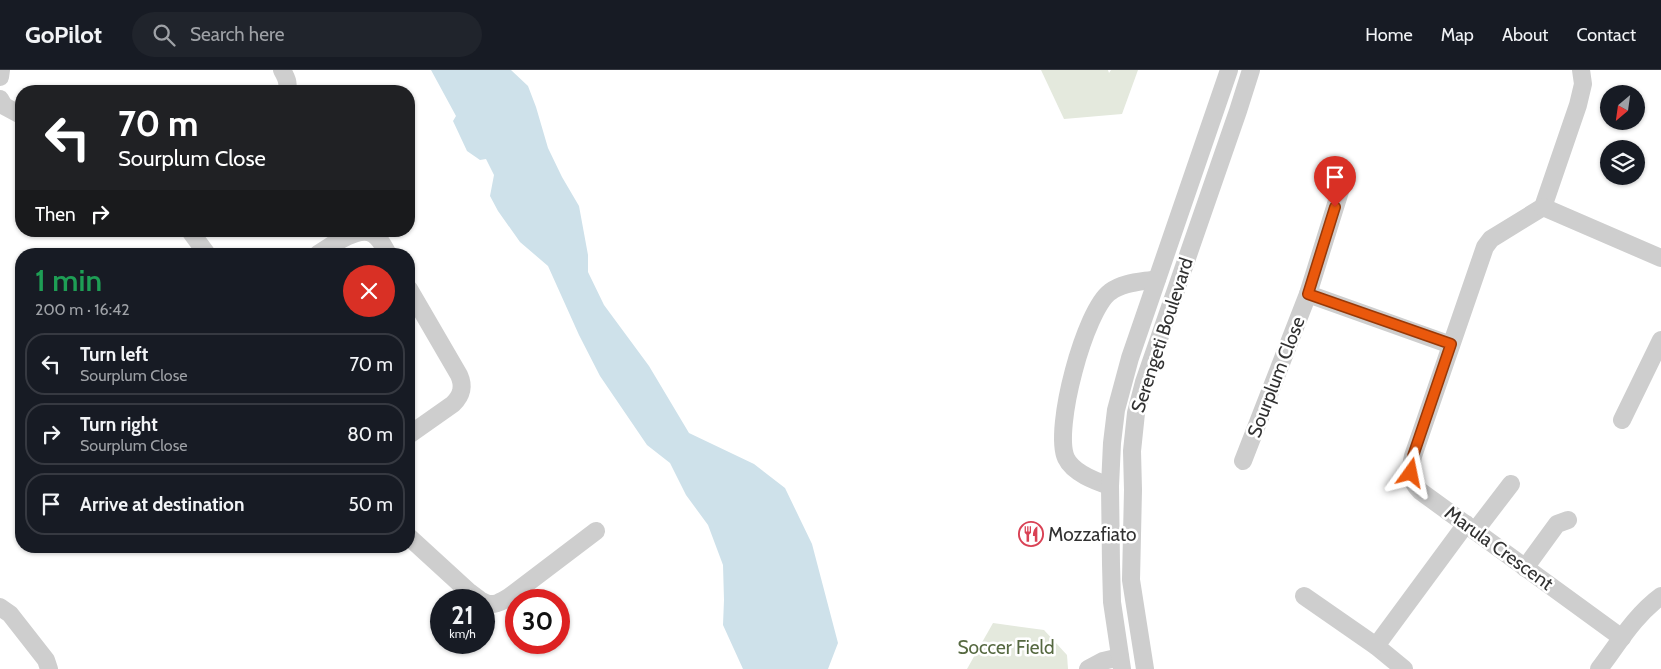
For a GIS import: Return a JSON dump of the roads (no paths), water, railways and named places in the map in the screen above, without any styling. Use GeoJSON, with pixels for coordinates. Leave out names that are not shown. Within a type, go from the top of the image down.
{"type":"FeatureCollection","features":[{"type":"Feature","properties":{"kind":"street"},"geometry":{"type":"LineString","coordinates":[[0,77],[1,70]]}},
{"type":"Feature","properties":{"kind":"street"},"geometry":{"type":"LineString","coordinates":[[282,70],[287,78],[287,85]]}},
{"type":"Feature","properties":{"kind":"street","name":"Serengeti Boulevard"},"geometry":{"type":"LineString","coordinates":[[1121,663],[1112,602],[1110,486],[1116,410],[1130,358],[1229,70]]}},
{"type":"Feature","properties":{"kind":"street","name":"Serengeti Boulevard"},"geometry":{"type":"LineString","coordinates":[[1144,669],[1131,580],[1134,490],[1132,451],[1136,413],[1144,382],[1174,300],[1251,70]]}},
{"type":"Feature","properties":{"kind":"street"},"geometry":{"type":"LineString","coordinates":[[1581,70],[1583,84],[1578,105],[1543,207],[1661,258]]}},
{"type":"Feature","properties":{"kind":"street"},"geometry":{"type":"LineString","coordinates":[[0,99],[4,106],[15,112]]}},
{"type":"Feature","properties":{"kind":"street","name":"Sourplum Close"},"geometry":{"type":"LineString","coordinates":[[1243,461],[1308,294],[1346,172]]}},
{"type":"Feature","properties":{"kind":"street","name":"Marula Crescent"},"geometry":{"type":"LineString","coordinates":[[1543,207],[1490,239],[1487,244],[1413,456],[1410,478],[1420,491],[1622,638]]}},
{"type":"Feature","properties":{"kind":"street"},"geometry":{"type":"LineString","coordinates":[[194,237],[203,248]]}},
{"type":"Feature","properties":{"kind":"street"},"geometry":{"type":"LineString","coordinates":[[328,248],[347,237]]}},
{"type":"Feature","properties":{"kind":"street"},"geometry":{"type":"LineString","coordinates":[[376,237],[384,248]]}},
{"type":"Feature","properties":{"kind":"street"},"geometry":{"type":"LineString","coordinates":[[1110,486],[1096,481],[1072,467],[1066,456],[1062,436],[1069,386],[1090,322],[1100,302],[1108,293],[1120,286],[1157,279]]}},
{"type":"Feature","properties":{"kind":"street","name":"Sourplum Close"},"geometry":{"type":"LineString","coordinates":[[1308,294],[1451,344]]}},
{"type":"Feature","properties":{"kind":"street"},"geometry":{"type":"LineString","coordinates":[[415,299],[459,375],[462,387],[453,404],[415,431]]}},
{"type":"Feature","properties":{"kind":"street"},"geometry":{"type":"LineString","coordinates":[[1622,420],[1661,340]]}},
{"type":"Feature","properties":{"kind":"street"},"geometry":{"type":"LineString","coordinates":[[1376,646],[1470,528],[1511,484]]}},
{"type":"Feature","properties":{"kind":"street"},"geometry":{"type":"LineString","coordinates":[[1525,568],[1557,524],[1568,520]]}},
{"type":"Feature","properties":{"kind":"street"},"geometry":{"type":"LineString","coordinates":[[495,604],[509,597],[596,531]]}},
{"type":"Feature","properties":{"kind":"street"},"geometry":{"type":"LineString","coordinates":[[415,542],[467,589]]}},
{"type":"Feature","properties":{"kind":"street"},"geometry":{"type":"LineString","coordinates":[[1304,596],[1376,646],[1404,669]]}},
{"type":"Feature","properties":{"kind":"street"},"geometry":{"type":"LineString","coordinates":[[1598,669],[1648,605],[1661,596]]}},
{"type":"Feature","properties":{"kind":"street"},"geometry":{"type":"LineString","coordinates":[[0,607],[10,614],[46,660],[49,669]]}},
{"type":"Feature","properties":{"kind":"street"},"geometry":{"type":"LineString","coordinates":[[1088,669],[1103,661],[1121,663]]}},
{"type":"Feature","properties":{"kind":"place","name":"Mozzafiato"},"geometry":{"type":"Point","coordinates":[1031,534]}},
{"type":"Feature","properties":{"kind":"park label","name":"Soccer Field"},"geometry":{"type":"Point","coordinates":[1006,647]}}]}
